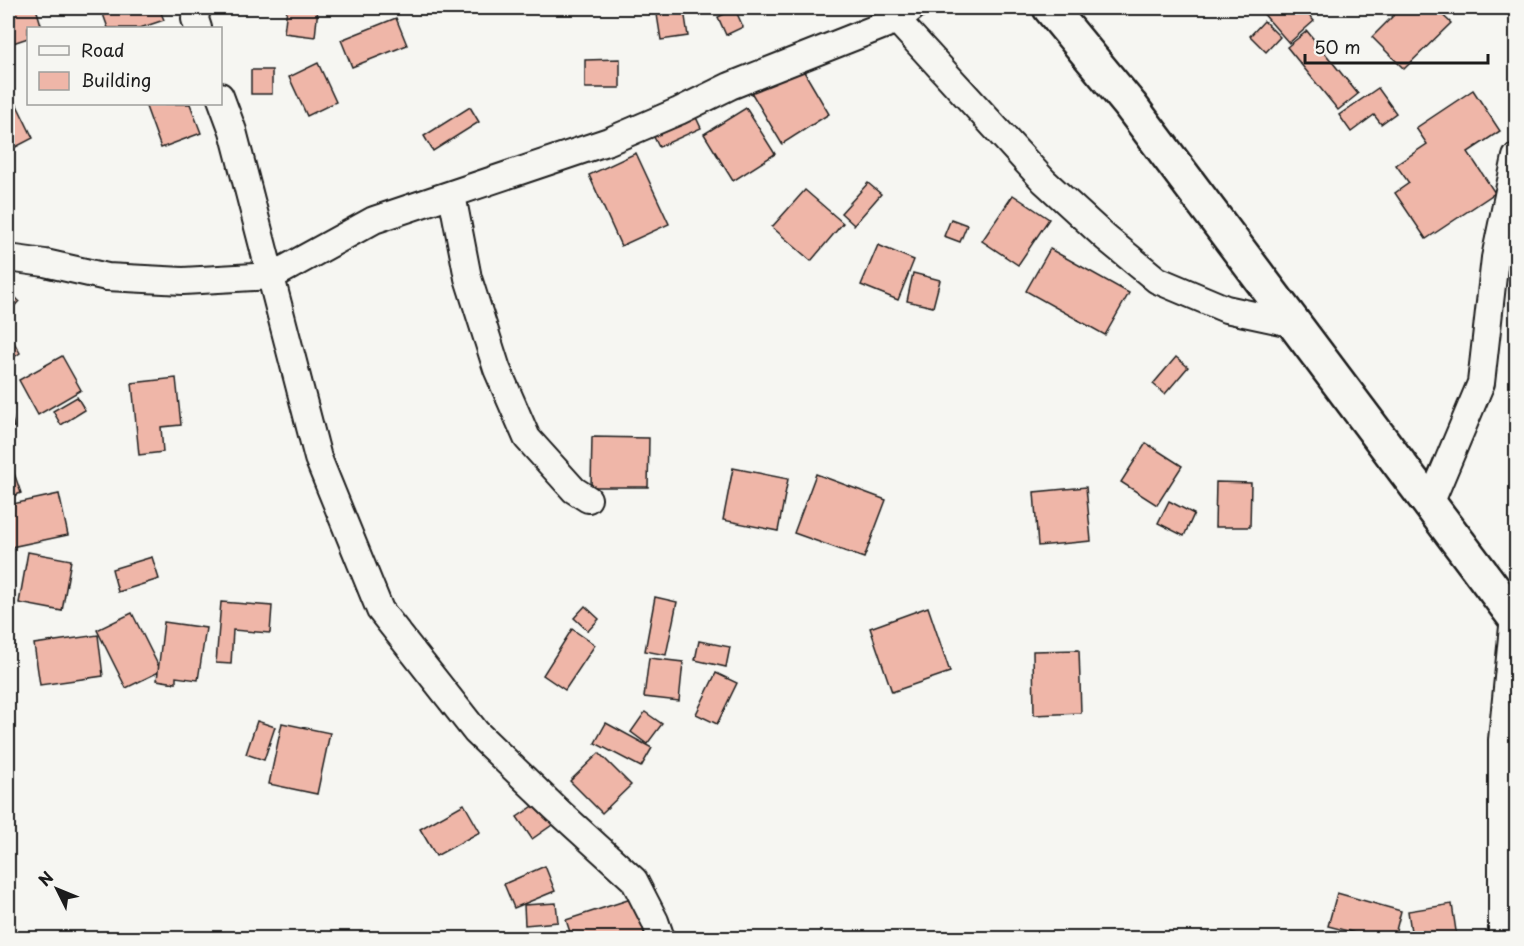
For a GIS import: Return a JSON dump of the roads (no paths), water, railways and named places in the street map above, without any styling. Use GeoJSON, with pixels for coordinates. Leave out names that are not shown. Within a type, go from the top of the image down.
{"type":"FeatureCollection","features":[{"type":"Feature","properties":{"kind":"main road"},"geometry":{"type":"LineString","coordinates":[[1050,8],[1130,105],[1516,617]]}},
{"type":"Feature","properties":{"kind":"street"},"geometry":{"type":"LineString","coordinates":[[197,8],[195,19],[198,27]]}},
{"type":"Feature","properties":{"kind":"street"},"geometry":{"type":"LineString","coordinates":[[8,258],[45,263],[107,277],[183,282],[272,276],[374,220],[609,141],[730,86],[905,14],[1044,181],[1106,238],[1157,280],[1226,309],[1295,324]]}},
{"type":"Feature","properties":{"kind":"street"},"geometry":{"type":"LineString","coordinates":[[222,101],[233,131],[318,458],[380,610],[476,732],[634,880],[662,939]]}},
{"type":"Feature","properties":{"kind":"street"},"geometry":{"type":"LineString","coordinates":[[1430,504],[1481,383],[1495,258],[1516,157]]}},
{"type":"Feature","properties":{"kind":"street"},"geometry":{"type":"LineString","coordinates":[[452,195],[468,278],[497,369],[527,438],[561,477],[588,500]]}},
{"type":"Feature","properties":{"kind":"street"},"geometry":{"type":"LineString","coordinates":[[1502,939],[1502,740],[1516,617]]}}]}
